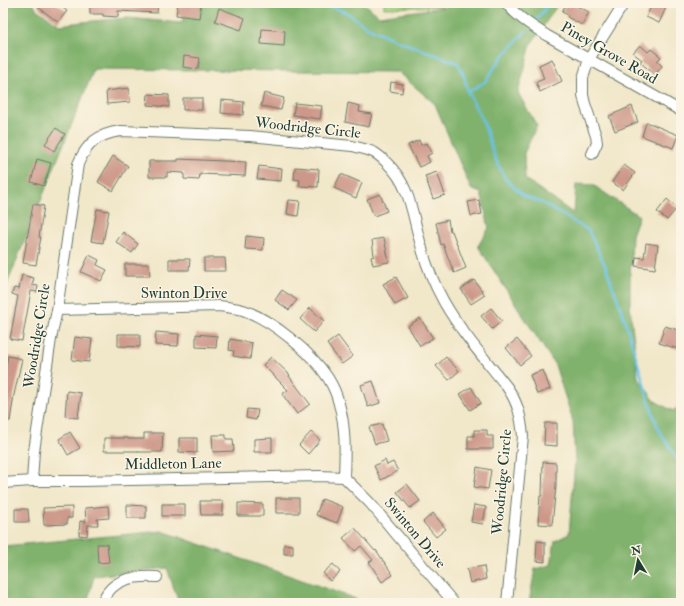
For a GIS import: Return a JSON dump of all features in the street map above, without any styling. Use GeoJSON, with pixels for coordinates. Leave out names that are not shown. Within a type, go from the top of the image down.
{"type":"FeatureCollection","features":[{"type":"Feature","properties":{"kind":"street","name":"Piney Grove Road"},"geometry":{"type":"LineString","coordinates":[[506,3],[516,14],[546,35],[681,111]]}},
{"type":"Feature","properties":{"kind":"street"},"geometry":{"type":"LineString","coordinates":[[592,154],[596,143],[596,136],[585,104],[582,86],[583,78],[589,59],[624,3]]}},
{"type":"Feature","properties":{"kind":"street","name":"Woodridge Circle"},"geometry":{"type":"LineString","coordinates":[[32,481],[34,452],[51,339],[57,310],[78,164],[82,154],[88,147],[103,135],[121,131],[250,136],[364,148],[377,154],[392,167],[400,177],[405,186],[410,202],[425,262],[444,302],[464,333],[507,386],[513,395],[520,414],[523,436],[507,603]]}},
{"type":"Feature","properties":{"kind":"street","name":"Swinton Drive"},"geometry":{"type":"LineString","coordinates":[[57,310],[219,306],[231,307],[243,310],[266,321],[288,336],[306,352],[324,372],[333,387],[343,420],[345,452],[344,477],[370,503],[454,603]]}},
{"type":"Feature","properties":{"kind":"street","name":"Middleton Lane"},"geometry":{"type":"LineString","coordinates":[[3,483],[32,481],[319,476],[344,477]]}},
{"type":"Feature","properties":{"kind":"street"},"geometry":{"type":"LineString","coordinates":[[102,603],[105,595],[112,587],[124,580],[147,576],[157,577]]}},
{"type":"Feature","properties":{"kind":"green space"},"geometry":{"type":"Polygon","coordinates":[[[3,3],[33,3],[36,9],[60,25],[127,18],[181,23],[192,3],[364,3],[379,16],[452,6],[453,3],[559,3],[531,44],[518,93],[537,126],[524,153],[525,179],[574,214],[576,184],[593,185],[639,216],[632,235],[630,281],[630,306],[638,378],[655,401],[673,411],[681,405],[681,603],[529,603],[535,569],[551,565],[555,541],[569,534],[575,462],[573,421],[555,365],[478,246],[489,228],[481,193],[471,189],[435,104],[398,72],[94,69],[3,294],[3,3]]]}},
{"type":"Feature","properties":{"kind":"green space"},"geometry":{"type":"Polygon","coordinates":[[[384,3],[442,3],[442,6],[384,8],[384,3]]]}},
{"type":"Feature","properties":{"kind":"green space"},"geometry":{"type":"Polygon","coordinates":[[[162,531],[356,599],[361,603],[179,603],[167,568],[94,576],[87,603],[4,603],[3,546],[162,531]]]}},
{"type":"Feature","properties":{"kind":"building"},"geometry":{"type":"Polygon","coordinates":[[[41,3],[56,3],[67,11],[58,22],[38,7],[41,3]]]}},
{"type":"Feature","properties":{"kind":"building"},"geometry":{"type":"Polygon","coordinates":[[[158,3],[157,13],[118,11],[118,17],[103,16],[103,14],[90,14],[90,4],[158,3]]]}},
{"type":"Feature","properties":{"kind":"building"},"geometry":{"type":"Polygon","coordinates":[[[178,3],[201,4],[199,18],[176,15],[178,3]]]}},
{"type":"Feature","properties":{"kind":"building"},"geometry":{"type":"Polygon","coordinates":[[[566,3],[573,4],[589,12],[582,25],[567,17],[568,15],[562,12],[566,3]]]}},
{"type":"Feature","properties":{"kind":"building"},"geometry":{"type":"Polygon","coordinates":[[[653,3],[668,3],[659,23],[646,17],[653,3]]]}},
{"type":"Feature","properties":{"kind":"building"},"geometry":{"type":"Polygon","coordinates":[[[219,8],[245,18],[241,30],[215,21],[219,8]]]}},
{"type":"Feature","properties":{"kind":"building"},"geometry":{"type":"Polygon","coordinates":[[[262,29],[285,31],[284,46],[261,44],[262,29]]]}},
{"type":"Feature","properties":{"kind":"building"},"geometry":{"type":"Polygon","coordinates":[[[640,45],[648,52],[651,49],[661,57],[657,61],[662,66],[655,75],[640,62],[642,60],[633,53],[640,45]]]}},
{"type":"Feature","properties":{"kind":"building"},"geometry":{"type":"Polygon","coordinates":[[[184,56],[200,58],[198,69],[183,67],[184,56]]]}},
{"type":"Feature","properties":{"kind":"building"},"geometry":{"type":"Polygon","coordinates":[[[552,59],[562,81],[540,92],[536,82],[544,79],[539,65],[552,59]]]}},
{"type":"Feature","properties":{"kind":"building"},"geometry":{"type":"Polygon","coordinates":[[[391,82],[403,84],[402,93],[390,91],[391,82]]]}},
{"type":"Feature","properties":{"kind":"building"},"geometry":{"type":"Polygon","coordinates":[[[129,88],[130,102],[107,104],[106,91],[129,88]]]}},
{"type":"Feature","properties":{"kind":"building"},"geometry":{"type":"Polygon","coordinates":[[[264,93],[284,98],[281,110],[261,106],[264,93]]]}},
{"type":"Feature","properties":{"kind":"building"},"geometry":{"type":"Polygon","coordinates":[[[148,94],[169,95],[169,107],[147,105],[148,94]]]}},
{"type":"Feature","properties":{"kind":"building"},"geometry":{"type":"Polygon","coordinates":[[[183,98],[202,98],[202,110],[183,110],[183,98]]]}},
{"type":"Feature","properties":{"kind":"building"},"geometry":{"type":"Polygon","coordinates":[[[222,100],[244,102],[243,115],[221,113],[222,100]]]}},
{"type":"Feature","properties":{"kind":"building"},"geometry":{"type":"Polygon","coordinates":[[[295,103],[322,106],[320,119],[293,115],[295,103]]]}},
{"type":"Feature","properties":{"kind":"building"},"geometry":{"type":"Polygon","coordinates":[[[348,103],[360,106],[359,112],[372,114],[369,127],[345,122],[348,103]]]}},
{"type":"Feature","properties":{"kind":"building"},"geometry":{"type":"Polygon","coordinates":[[[632,106],[638,122],[615,131],[609,116],[632,106]]]}},
{"type":"Feature","properties":{"kind":"building"},"geometry":{"type":"Polygon","coordinates":[[[646,123],[678,135],[673,148],[642,136],[646,123]]]}},
{"type":"Feature","properties":{"kind":"building"},"geometry":{"type":"Polygon","coordinates":[[[56,128],[65,134],[54,151],[45,144],[56,128]]]}},
{"type":"Feature","properties":{"kind":"building"},"geometry":{"type":"Polygon","coordinates":[[[419,140],[421,145],[427,143],[432,153],[427,156],[430,162],[419,167],[408,145],[419,140]]]}},
{"type":"Feature","properties":{"kind":"building"},"geometry":{"type":"Polygon","coordinates":[[[113,156],[128,166],[113,191],[98,182],[113,156]]]}},
{"type":"Feature","properties":{"kind":"building"},"geometry":{"type":"Polygon","coordinates":[[[37,159],[51,163],[44,186],[31,182],[37,159]]]}},
{"type":"Feature","properties":{"kind":"building"},"geometry":{"type":"Polygon","coordinates":[[[178,159],[246,162],[245,176],[200,174],[199,180],[184,179],[184,173],[167,172],[167,177],[149,177],[149,161],[178,161],[178,159]]]}},
{"type":"Feature","properties":{"kind":"building"},"geometry":{"type":"Polygon","coordinates":[[[624,165],[635,173],[623,190],[612,182],[624,165]]]}},
{"type":"Feature","properties":{"kind":"building"},"geometry":{"type":"Polygon","coordinates":[[[259,166],[282,169],[281,181],[257,179],[259,166]]]}},
{"type":"Feature","properties":{"kind":"building"},"geometry":{"type":"Polygon","coordinates":[[[295,167],[319,169],[318,187],[299,186],[300,180],[294,179],[295,167]]]}},
{"type":"Feature","properties":{"kind":"building"},"geometry":{"type":"Polygon","coordinates":[[[437,172],[445,195],[433,199],[425,176],[437,172]]]}},
{"type":"Feature","properties":{"kind":"building"},"geometry":{"type":"Polygon","coordinates":[[[341,174],[362,183],[356,198],[334,188],[341,174]]]}},
{"type":"Feature","properties":{"kind":"building"},"geometry":{"type":"Polygon","coordinates":[[[380,194],[387,211],[374,216],[367,199],[380,194]]]}},
{"type":"Feature","properties":{"kind":"building"},"geometry":{"type":"Polygon","coordinates":[[[667,199],[677,208],[667,220],[657,212],[667,199]]]}},
{"type":"Feature","properties":{"kind":"building"},"geometry":{"type":"Polygon","coordinates":[[[289,200],[300,201],[298,216],[287,214],[289,200]]]}},
{"type":"Feature","properties":{"kind":"building"},"geometry":{"type":"Polygon","coordinates":[[[479,200],[482,214],[471,216],[468,202],[479,200]]]}},
{"type":"Feature","properties":{"kind":"building"},"geometry":{"type":"Polygon","coordinates":[[[33,204],[44,206],[36,265],[23,263],[33,204]]]}},
{"type":"Feature","properties":{"kind":"building"},"geometry":{"type":"Polygon","coordinates":[[[97,209],[109,211],[103,243],[91,241],[97,209]]]}},
{"type":"Feature","properties":{"kind":"building"},"geometry":{"type":"Polygon","coordinates":[[[448,220],[450,231],[452,231],[466,268],[454,273],[443,244],[441,245],[436,223],[448,220]]]}},
{"type":"Feature","properties":{"kind":"building"},"geometry":{"type":"Polygon","coordinates":[[[123,232],[138,244],[132,253],[116,242],[123,232]]]}},
{"type":"Feature","properties":{"kind":"building"},"geometry":{"type":"Polygon","coordinates":[[[246,236],[264,238],[263,250],[245,249],[246,236]]]}},
{"type":"Feature","properties":{"kind":"building"},"geometry":{"type":"Polygon","coordinates":[[[384,238],[389,262],[373,265],[371,257],[374,256],[372,240],[384,238]]]}},
{"type":"Feature","properties":{"kind":"building"},"geometry":{"type":"Polygon","coordinates":[[[646,243],[658,245],[655,269],[635,266],[636,257],[644,258],[646,243]]]}},
{"type":"Feature","properties":{"kind":"building"},"geometry":{"type":"Polygon","coordinates":[[[89,255],[99,260],[97,265],[107,270],[101,281],[81,272],[89,255]]]}},
{"type":"Feature","properties":{"kind":"building"},"geometry":{"type":"Polygon","coordinates":[[[204,258],[225,258],[226,271],[204,271],[204,258]]]}},
{"type":"Feature","properties":{"kind":"building"},"geometry":{"type":"Polygon","coordinates":[[[169,259],[190,259],[189,270],[169,270],[169,259]]]}},
{"type":"Feature","properties":{"kind":"building"},"geometry":{"type":"Polygon","coordinates":[[[125,264],[149,264],[150,276],[125,276],[125,264]]]}},
{"type":"Feature","properties":{"kind":"building"},"geometry":{"type":"Polygon","coordinates":[[[22,275],[34,278],[32,285],[38,286],[37,292],[31,291],[22,341],[10,339],[18,296],[12,294],[14,288],[19,289],[22,275]]]}},
{"type":"Feature","properties":{"kind":"building"},"geometry":{"type":"Polygon","coordinates":[[[396,277],[408,298],[395,305],[383,284],[396,277]]]}},
{"type":"Feature","properties":{"kind":"building"},"geometry":{"type":"Polygon","coordinates":[[[474,280],[485,295],[471,304],[461,289],[474,280]]]}},
{"type":"Feature","properties":{"kind":"building"},"geometry":{"type":"Polygon","coordinates":[[[282,290],[297,300],[289,310],[275,300],[282,290]]]}},
{"type":"Feature","properties":{"kind":"building"},"geometry":{"type":"Polygon","coordinates":[[[310,308],[324,321],[314,332],[300,319],[310,308]]]}},
{"type":"Feature","properties":{"kind":"building"},"geometry":{"type":"Polygon","coordinates":[[[491,308],[502,321],[492,329],[481,316],[491,308]]]}},
{"type":"Feature","properties":{"kind":"building"},"geometry":{"type":"Polygon","coordinates":[[[420,318],[433,338],[420,346],[408,326],[420,318]]]}},
{"type":"Feature","properties":{"kind":"building"},"geometry":{"type":"Polygon","coordinates":[[[665,326],[681,331],[681,350],[659,343],[665,326]]]}},
{"type":"Feature","properties":{"kind":"building"},"geometry":{"type":"Polygon","coordinates":[[[156,332],[179,334],[178,346],[155,345],[156,332]]]}},
{"type":"Feature","properties":{"kind":"building"},"geometry":{"type":"Polygon","coordinates":[[[118,334],[140,334],[140,347],[118,346],[118,334]]]}},
{"type":"Feature","properties":{"kind":"building"},"geometry":{"type":"Polygon","coordinates":[[[196,334],[217,336],[216,348],[196,347],[196,334]]]}},
{"type":"Feature","properties":{"kind":"building"},"geometry":{"type":"Polygon","coordinates":[[[338,336],[353,356],[342,364],[327,344],[338,336]]]}},
{"type":"Feature","properties":{"kind":"building"},"geometry":{"type":"Polygon","coordinates":[[[75,337],[92,339],[89,362],[72,360],[75,337]]]}},
{"type":"Feature","properties":{"kind":"building"},"geometry":{"type":"Polygon","coordinates":[[[230,339],[252,343],[250,359],[233,356],[234,351],[229,350],[230,339]]]}},
{"type":"Feature","properties":{"kind":"building"},"geometry":{"type":"Polygon","coordinates":[[[517,339],[531,356],[520,365],[506,348],[517,339]]]}},
{"type":"Feature","properties":{"kind":"building"},"geometry":{"type":"Polygon","coordinates":[[[8,356],[22,359],[10,421],[3,420],[3,379],[8,356]]]}},
{"type":"Feature","properties":{"kind":"building"},"geometry":{"type":"Polygon","coordinates":[[[271,357],[290,375],[289,376],[310,404],[297,414],[282,394],[288,390],[263,365],[271,357]]]}},
{"type":"Feature","properties":{"kind":"building"},"geometry":{"type":"Polygon","coordinates":[[[446,357],[459,371],[449,380],[436,366],[446,357]]]}},
{"type":"Feature","properties":{"kind":"building"},"geometry":{"type":"Polygon","coordinates":[[[543,370],[550,389],[537,394],[530,375],[543,370]]]}},
{"type":"Feature","properties":{"kind":"building"},"geometry":{"type":"Polygon","coordinates":[[[373,381],[380,403],[368,407],[361,385],[373,381]]]}},
{"type":"Feature","properties":{"kind":"building"},"geometry":{"type":"Polygon","coordinates":[[[471,387],[481,403],[470,410],[460,394],[471,387]]]}},
{"type":"Feature","properties":{"kind":"building"},"geometry":{"type":"Polygon","coordinates":[[[67,391],[81,393],[78,418],[65,416],[67,391]]]}},
{"type":"Feature","properties":{"kind":"building"},"geometry":{"type":"Polygon","coordinates":[[[247,409],[258,410],[256,420],[246,418],[247,409]]]}},
{"type":"Feature","properties":{"kind":"building"},"geometry":{"type":"Polygon","coordinates":[[[545,423],[557,423],[557,446],[544,445],[545,423]]]}},
{"type":"Feature","properties":{"kind":"building"},"geometry":{"type":"Polygon","coordinates":[[[382,424],[387,441],[375,444],[369,427],[382,424]]]}},
{"type":"Feature","properties":{"kind":"building"},"geometry":{"type":"Polygon","coordinates":[[[474,430],[487,430],[487,436],[493,436],[493,449],[468,449],[468,436],[474,436],[474,430]]]}},
{"type":"Feature","properties":{"kind":"building"},"geometry":{"type":"Polygon","coordinates":[[[70,432],[80,448],[68,455],[59,439],[70,432]]]}},
{"type":"Feature","properties":{"kind":"building"},"geometry":{"type":"Polygon","coordinates":[[[311,432],[320,440],[308,454],[299,445],[311,432]]]}},
{"type":"Feature","properties":{"kind":"building"},"geometry":{"type":"Polygon","coordinates":[[[144,433],[163,433],[162,452],[104,451],[104,438],[144,439],[144,433]]]}},
{"type":"Feature","properties":{"kind":"building"},"geometry":{"type":"Polygon","coordinates":[[[212,435],[226,435],[226,439],[233,439],[234,451],[213,452],[212,435]]]}},
{"type":"Feature","properties":{"kind":"building"},"geometry":{"type":"Polygon","coordinates":[[[179,438],[197,438],[197,453],[179,452],[179,438]]]}},
{"type":"Feature","properties":{"kind":"building"},"geometry":{"type":"Polygon","coordinates":[[[272,438],[272,452],[254,452],[254,439],[272,438]]]}},
{"type":"Feature","properties":{"kind":"building"},"geometry":{"type":"Polygon","coordinates":[[[385,460],[387,465],[393,462],[398,471],[381,480],[374,466],[385,460]]]}},
{"type":"Feature","properties":{"kind":"building"},"geometry":{"type":"Polygon","coordinates":[[[543,462],[556,463],[556,486],[552,525],[538,524],[540,496],[542,496],[543,462]]]}},
{"type":"Feature","properties":{"kind":"building"},"geometry":{"type":"Polygon","coordinates":[[[477,467],[491,470],[488,489],[474,487],[477,467]]]}},
{"type":"Feature","properties":{"kind":"building"},"geometry":{"type":"Polygon","coordinates":[[[407,484],[420,501],[410,508],[397,492],[407,484]]]}},
{"type":"Feature","properties":{"kind":"building"},"geometry":{"type":"Polygon","coordinates":[[[276,498],[299,498],[299,513],[276,513],[276,498]]]}},
{"type":"Feature","properties":{"kind":"building"},"geometry":{"type":"Polygon","coordinates":[[[322,499],[343,507],[337,523],[316,515],[322,499]]]}},
{"type":"Feature","properties":{"kind":"building"},"geometry":{"type":"Polygon","coordinates":[[[200,501],[223,501],[223,515],[201,515],[200,501]]]}},
{"type":"Feature","properties":{"kind":"building"},"geometry":{"type":"Polygon","coordinates":[[[238,503],[263,504],[263,516],[238,516],[238,503]]]}},
{"type":"Feature","properties":{"kind":"building"},"geometry":{"type":"Polygon","coordinates":[[[162,504],[185,504],[185,516],[162,516],[162,504]]]}},
{"type":"Feature","properties":{"kind":"building"},"geometry":{"type":"Polygon","coordinates":[[[127,505],[146,506],[146,518],[127,518],[127,505]]]}},
{"type":"Feature","properties":{"kind":"building"},"geometry":{"type":"Polygon","coordinates":[[[474,505],[486,507],[483,524],[471,522],[474,505]]]}},
{"type":"Feature","properties":{"kind":"building"},"geometry":{"type":"Polygon","coordinates":[[[108,506],[109,518],[97,519],[98,525],[88,525],[87,536],[79,535],[80,521],[86,522],[85,508],[108,506]]]}},
{"type":"Feature","properties":{"kind":"building"},"geometry":{"type":"Polygon","coordinates":[[[72,507],[72,518],[67,518],[67,524],[44,525],[43,508],[72,507]]]}},
{"type":"Feature","properties":{"kind":"building"},"geometry":{"type":"Polygon","coordinates":[[[15,509],[28,509],[29,522],[15,522],[15,509]]]}},
{"type":"Feature","properties":{"kind":"building"},"geometry":{"type":"Polygon","coordinates":[[[433,513],[446,529],[436,537],[423,522],[433,513]]]}},
{"type":"Feature","properties":{"kind":"building"},"geometry":{"type":"Polygon","coordinates":[[[355,528],[375,551],[376,550],[393,575],[382,582],[369,562],[373,560],[361,546],[355,551],[343,538],[355,528]]]}},
{"type":"Feature","properties":{"kind":"building"},"geometry":{"type":"Polygon","coordinates":[[[537,541],[545,542],[545,562],[536,561],[537,541]]]}},
{"type":"Feature","properties":{"kind":"building"},"geometry":{"type":"Polygon","coordinates":[[[97,544],[107,544],[109,562],[98,563],[97,544]]]}},
{"type":"Feature","properties":{"kind":"building"},"geometry":{"type":"Polygon","coordinates":[[[284,544],[293,545],[293,554],[284,554],[284,544]]]}},
{"type":"Feature","properties":{"kind":"building"},"geometry":{"type":"Polygon","coordinates":[[[333,564],[340,572],[330,581],[323,573],[333,564]]]}},
{"type":"Feature","properties":{"kind":"building"},"geometry":{"type":"Polygon","coordinates":[[[484,566],[486,579],[470,583],[467,569],[484,566]]]}},
{"type":"Feature","properties":{"kind":"waterway"},"geometry":{"type":"LineString","coordinates":[[321,3],[346,12],[367,27],[396,40],[458,63],[464,76],[468,92],[484,124],[495,158],[505,179],[524,196],[542,203],[588,230],[605,265],[625,320],[658,428],[672,449],[677,460],[681,463]]}},
{"type":"Feature","properties":{"kind":"waterway"},"geometry":{"type":"LineString","coordinates":[[536,20],[550,3]]}},
{"type":"Feature","properties":{"kind":"waterway"},"geometry":{"type":"LineString","coordinates":[[468,92],[485,82],[501,58],[526,31]]}}]}
